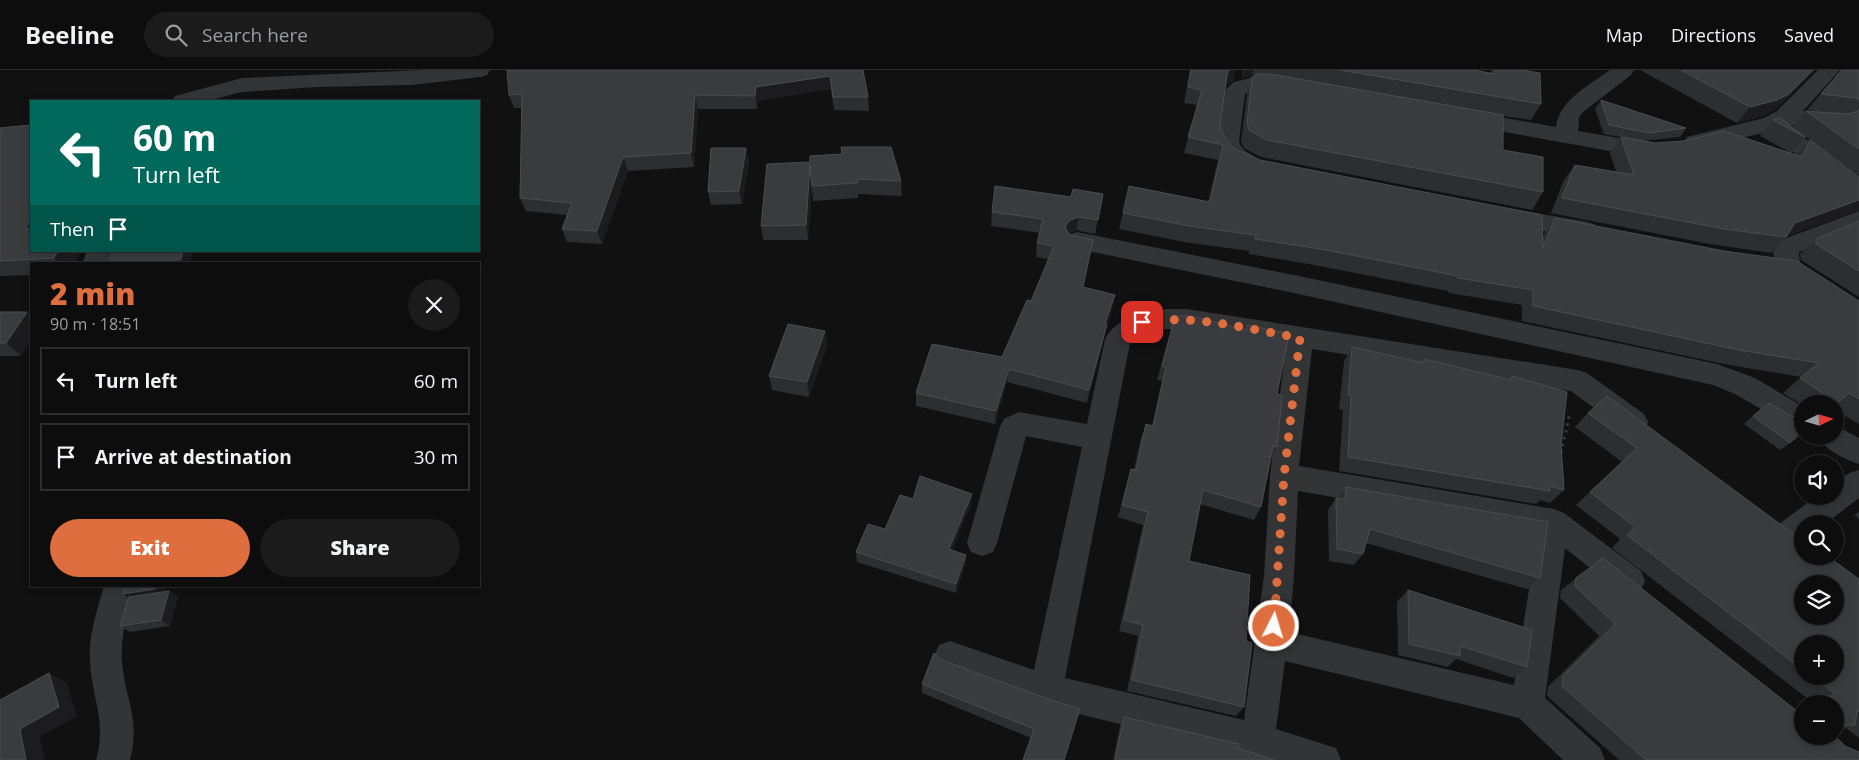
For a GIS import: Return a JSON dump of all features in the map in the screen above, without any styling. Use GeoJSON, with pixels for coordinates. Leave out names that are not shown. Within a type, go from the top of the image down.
{"type":"FeatureCollection","features":[{"type":"Feature","properties":{"kind":"street"},"geometry":{"type":"LineString","coordinates":[[188,100],[242,85],[318,80],[412,78],[480,70]]}},
{"type":"Feature","properties":{"kind":"street"},"geometry":{"type":"LineString","coordinates":[[1566,136],[1568,116],[1575,106],[1624,70]]}},
{"type":"Feature","properties":{"kind":"street"},"geometry":{"type":"LineString","coordinates":[[1778,120],[1830,70]]}},
{"type":"Feature","properties":{"kind":"street"},"geometry":{"type":"LineString","coordinates":[[1274,170],[1255,166],[1239,159],[1229,150],[1228,141],[1235,91],[1242,86],[1252,83],[1308,91]]}},
{"type":"Feature","properties":{"kind":"street"},"geometry":{"type":"LineString","coordinates":[[1450,116],[1643,150],[1657,150],[1778,120],[1834,121]]}},
{"type":"Feature","properties":{"kind":"street"},"geometry":{"type":"LineString","coordinates":[[1778,120],[1859,190]]}},
{"type":"Feature","properties":{"kind":"street"},"geometry":{"type":"LineString","coordinates":[[1484,212],[1605,235]]}},
{"type":"Feature","properties":{"kind":"street"},"geometry":{"type":"LineString","coordinates":[[1786,268],[1785,252],[1790,246],[1859,219]]}},
{"type":"Feature","properties":{"kind":"street"},"geometry":{"type":"LineString","coordinates":[[1077,241],[1294,284],[1717,375],[1745,386],[1794,414]]}},
{"type":"Feature","properties":{"kind":"street"},"geometry":{"type":"LineString","coordinates":[[1046,690],[1118,339],[1128,328],[1142,322],[1187,319],[1578,381],[1657,440]]}},
{"type":"Feature","properties":{"kind":"street"},"geometry":{"type":"LineString","coordinates":[[1258,740],[1272,643],[1279,576],[1284,476],[1300,338]]}},
{"type":"Feature","properties":{"kind":"street"},"geometry":{"type":"LineString","coordinates":[[982,543],[1014,427],[1019,423],[1097,438]]}},
{"type":"Feature","properties":{"kind":"street"},"geometry":{"type":"LineString","coordinates":[[1844,443],[1859,452]]}},
{"type":"Feature","properties":{"kind":"street"},"geometry":{"type":"LineString","coordinates":[[1284,476],[1554,522],[1655,601]]}},
{"type":"Feature","properties":{"kind":"street"},"geometry":{"type":"LineString","coordinates":[[1786,534],[1859,482]]}},
{"type":"Feature","properties":{"kind":"street"},"geometry":{"type":"LineString","coordinates":[[1528,704],[1554,522]]}},
{"type":"Feature","properties":{"kind":"street"},"geometry":{"type":"LineString","coordinates":[[113,760],[119,735],[118,713],[106,664],[105,645],[119,587]]}},
{"type":"Feature","properties":{"kind":"street"},"geometry":{"type":"LineString","coordinates":[[1272,643],[1528,704],[1588,760]]}},
{"type":"Feature","properties":{"kind":"street"},"geometry":{"type":"LineString","coordinates":[[950,656],[1046,690],[1258,740],[1324,760]]}},
{"type":"Feature","properties":{"kind":"path"},"geometry":{"type":"LineString","coordinates":[[1560,459],[1578,381]]}},
{"type":"Feature","properties":{"kind":"building"},"geometry":{"type":"Polygon","coordinates":[[[507,70],[863,70],[868,97],[833,97],[830,76],[756,87],[755,96],[695,95],[691,153],[623,157],[597,231],[562,229],[572,203],[520,198],[522,94],[509,95],[507,70]]]}},
{"type":"Feature","properties":{"kind":"building"},"geometry":{"type":"Polygon","coordinates":[[[1191,70],[1229,70],[1220,125],[1221,131],[1233,148],[1260,160],[1542,215],[1543,248],[1555,218],[1724,251],[1797,261],[1859,301],[1859,399],[1849,393],[1844,397],[1844,395],[1821,395],[1821,392],[1800,378],[1819,363],[1739,350],[1533,306],[1533,290],[1458,278],[1458,276],[1321,249],[1255,239],[1255,235],[1189,226],[1123,213],[1129,186],[1210,202],[1223,145],[1188,137],[1202,90],[1188,87],[1191,70]]]}},
{"type":"Feature","properties":{"kind":"building"},"geometry":{"type":"Polygon","coordinates":[[[1340,70],[1473,70],[1495,74],[1495,70],[1522,70],[1540,73],[1541,104],[1340,70]]]}},
{"type":"Feature","properties":{"kind":"building"},"geometry":{"type":"Polygon","coordinates":[[[1681,70],[1813,70],[1789,94],[1777,100],[1750,107],[1681,70]]]}},
{"type":"Feature","properties":{"kind":"building"},"geometry":{"type":"Polygon","coordinates":[[[1842,70],[1859,70],[1859,101],[1857,98],[1821,94],[1842,70]]]}},
{"type":"Feature","properties":{"kind":"building"},"geometry":{"type":"Polygon","coordinates":[[[1258,74],[1276,75],[1503,115],[1503,150],[1543,157],[1543,192],[1267,140],[1249,130],[1247,123],[1252,77],[1258,74]]]}},
{"type":"Feature","properties":{"kind":"building"},"geometry":{"type":"Polygon","coordinates":[[[1601,100],[1686,128],[1649,133],[1609,125],[1601,100]]]}},
{"type":"Feature","properties":{"kind":"building"},"geometry":{"type":"Polygon","coordinates":[[[1859,109],[1859,149],[1806,111],[1848,114],[1859,109]]]}},
{"type":"Feature","properties":{"kind":"building"},"geometry":{"type":"Polygon","coordinates":[[[1780,118],[1805,137],[1773,120],[1780,118]]]}},
{"type":"Feature","properties":{"kind":"building"},"geometry":{"type":"Polygon","coordinates":[[[30,125],[30,218],[26,229],[30,229],[30,252],[57,252],[54,258],[0,261],[0,128],[30,125]]]}},
{"type":"Feature","properties":{"kind":"building"},"geometry":{"type":"Polygon","coordinates":[[[1724,131],[1802,157],[1810,140],[1859,177],[1859,200],[1795,223],[1786,237],[1724,229],[1562,198],[1575,165],[1634,175],[1621,137],[1655,143],[1684,141],[1724,131]]]}},
{"type":"Feature","properties":{"kind":"building"},"geometry":{"type":"Polygon","coordinates":[[[841,147],[891,147],[901,181],[857,179],[857,183],[812,186],[810,165],[806,225],[761,226],[767,164],[810,162],[810,156],[842,154],[841,147]]]}},
{"type":"Feature","properties":{"kind":"building"},"geometry":{"type":"Polygon","coordinates":[[[711,148],[746,148],[739,191],[708,192],[711,148]]]}},
{"type":"Feature","properties":{"kind":"building"},"geometry":{"type":"Polygon","coordinates":[[[995,186],[1071,197],[1073,189],[1103,194],[1098,220],[1079,217],[1070,220],[1065,227],[1070,235],[1093,240],[1083,287],[1115,295],[1105,323],[1107,324],[1089,390],[1009,369],[996,411],[916,393],[932,344],[1002,357],[1027,300],[1031,301],[1054,246],[1037,243],[1043,219],[992,212],[995,186]]]}},
{"type":"Feature","properties":{"kind":"building"},"geometry":{"type":"Polygon","coordinates":[[[1859,221],[1859,271],[1816,244],[1816,239],[1859,221]]]}},
{"type":"Feature","properties":{"kind":"building"},"geometry":{"type":"Polygon","coordinates":[[[112,252],[183,252],[181,259],[177,259],[176,262],[108,262],[112,252]]]}},
{"type":"Feature","properties":{"kind":"building"},"geometry":{"type":"Polygon","coordinates":[[[0,312],[27,312],[6,343],[0,343],[0,312]]]}},
{"type":"Feature","properties":{"kind":"building"},"geometry":{"type":"Polygon","coordinates":[[[1175,316],[1191,316],[1246,330],[1248,325],[1289,334],[1277,394],[1282,395],[1277,447],[1273,446],[1261,507],[1203,490],[1189,561],[1250,575],[1246,641],[1252,643],[1244,707],[1132,680],[1143,625],[1124,620],[1148,512],[1122,505],[1131,469],[1136,470],[1146,424],[1153,426],[1166,367],[1162,366],[1175,316]]]}},
{"type":"Feature","properties":{"kind":"building"},"geometry":{"type":"Polygon","coordinates":[[[788,324],[825,331],[807,382],[769,376],[788,324]]]}},
{"type":"Feature","properties":{"kind":"building"},"geometry":{"type":"Polygon","coordinates":[[[1352,347],[1424,363],[1424,359],[1511,380],[1512,376],[1567,392],[1561,445],[1564,490],[1549,486],[1550,491],[1348,457],[1351,395],[1348,395],[1352,347]]]}},
{"type":"Feature","properties":{"kind":"building"},"geometry":{"type":"Polygon","coordinates":[[[1607,396],[1794,534],[1794,565],[1840,565],[1859,579],[1859,712],[1857,710],[1855,725],[1844,726],[1844,695],[1834,695],[1824,685],[1844,685],[1844,635],[1794,635],[1794,663],[1627,535],[1635,527],[1590,492],[1637,448],[1588,413],[1607,396]]]}},
{"type":"Feature","properties":{"kind":"building"},"geometry":{"type":"Polygon","coordinates":[[[1769,403],[1794,417],[1794,439],[1790,443],[1753,416],[1769,403]]]}},
{"type":"Feature","properties":{"kind":"building"},"geometry":{"type":"Polygon","coordinates":[[[920,476],[972,494],[949,549],[966,555],[956,584],[856,552],[868,524],[885,529],[900,495],[913,499],[920,476]]]}},
{"type":"Feature","properties":{"kind":"building"},"geometry":{"type":"Polygon","coordinates":[[[1346,487],[1548,522],[1540,578],[1370,529],[1363,554],[1337,549],[1336,498],[1345,499],[1346,487]]]}},
{"type":"Feature","properties":{"kind":"building"},"geometry":{"type":"Polygon","coordinates":[[[1603,558],[1794,709],[1794,745],[1844,745],[1859,752],[1859,760],[1646,760],[1562,686],[1563,676],[1615,624],[1575,586],[1576,578],[1603,558]]]}},
{"type":"Feature","properties":{"kind":"building"},"geometry":{"type":"Polygon","coordinates":[[[125,587],[156,587],[155,589],[123,594],[125,587]]]}},
{"type":"Feature","properties":{"kind":"building"},"geometry":{"type":"Polygon","coordinates":[[[1408,590],[1532,630],[1527,667],[1460,646],[1460,656],[1409,644],[1408,590]]]}},
{"type":"Feature","properties":{"kind":"building"},"geometry":{"type":"Polygon","coordinates":[[[169,591],[161,620],[120,626],[129,597],[169,591]]]}},
{"type":"Feature","properties":{"kind":"building"},"geometry":{"type":"Polygon","coordinates":[[[934,653],[939,659],[1080,709],[1064,760],[1023,760],[1034,729],[922,684],[934,653]]]}},
{"type":"Feature","properties":{"kind":"building"},"geometry":{"type":"Polygon","coordinates":[[[49,673],[59,707],[20,729],[26,760],[0,760],[0,700],[49,673]]]}},
{"type":"Feature","properties":{"kind":"building"},"geometry":{"type":"Polygon","coordinates":[[[1124,717],[1239,744],[1238,748],[1274,760],[1115,760],[1124,717]]]}},
{"type":"Feature","properties":{"kind":"route"},"geometry":{"type":"LineString","coordinates":[[1142,322],[1187,319],[1300,338],[1284,476],[1279,576],[1274,626]]}}]}
